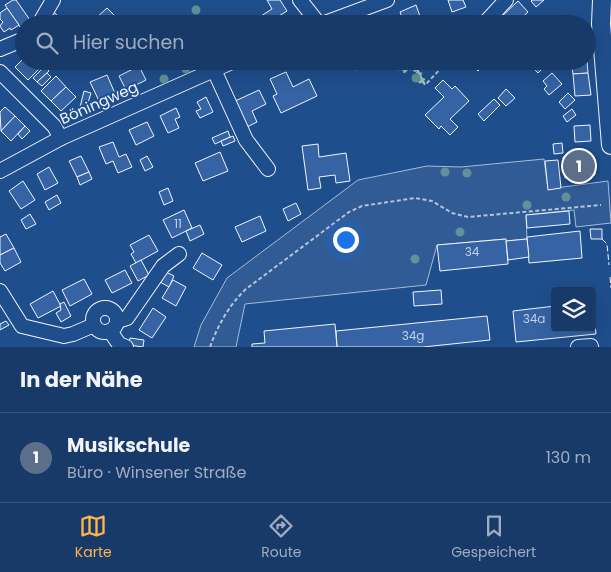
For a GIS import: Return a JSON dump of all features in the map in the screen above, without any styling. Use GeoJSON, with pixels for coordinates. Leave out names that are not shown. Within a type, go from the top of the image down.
{"type":"FeatureCollection","features":[{"type":"Feature","properties":{"kind":"main road"},"geometry":{"type":"LineString","coordinates":[[602,0],[601,24],[611,145]]}},
{"type":"Feature","properties":{"kind":"street"},"geometry":{"type":"LineString","coordinates":[[44,15],[53,0]]}},
{"type":"Feature","properties":{"kind":"street"},"geometry":{"type":"LineString","coordinates":[[300,0],[313,15]]}},
{"type":"Feature","properties":{"kind":"street"},"geometry":{"type":"LineString","coordinates":[[346,15],[387,0]]}},
{"type":"Feature","properties":{"kind":"street"},"geometry":{"type":"LineString","coordinates":[[492,15],[506,0]]}},
{"type":"Feature","properties":{"kind":"street"},"geometry":{"type":"LineString","coordinates":[[0,49],[15,43]]}},
{"type":"Feature","properties":{"kind":"street"},"geometry":{"type":"LineString","coordinates":[[214,70],[246,140],[268,169]]}},
{"type":"Feature","properties":{"kind":"street","name":"Böningweg"},"geometry":{"type":"LineString","coordinates":[[0,171],[60,138],[214,70]]}},
{"type":"Feature","properties":{"kind":"street"},"geometry":{"type":"LineString","coordinates":[[0,72],[54,126],[60,138]]}},
{"type":"Feature","properties":{"kind":"street"},"geometry":{"type":"LineString","coordinates":[[126,347],[119,344],[114,326],[116,314],[106,308],[100,309],[96,313],[94,325],[101,331],[114,326],[127,318],[163,266],[179,254]]}},
{"type":"Feature","properties":{"kind":"street"},"geometry":{"type":"LineString","coordinates":[[0,291],[22,326],[64,336],[94,325]]}},
{"type":"Feature","properties":{"kind":"path"},"geometry":{"type":"LineString","coordinates":[[417,70],[425,85],[439,70]]}},
{"type":"Feature","properties":{"kind":"path"},"geometry":{"type":"LineString","coordinates":[[210,347],[234,300],[349,212],[362,206],[415,198],[432,201],[452,213],[468,217],[601,205]]}},
{"type":"Feature","properties":{"kind":"shaded area"},"geometry":{"type":"Polygon","coordinates":[[[415,70],[418,70],[424,82],[422,83],[415,70]]]}},
{"type":"Feature","properties":{"kind":"shaded area"},"geometry":{"type":"Polygon","coordinates":[[[544,159],[548,189],[608,181],[611,223],[576,227],[574,210],[526,215],[527,239],[437,245],[426,285],[245,304],[236,347],[194,347],[201,325],[227,278],[358,180],[427,166],[461,167],[544,159]]]}},
{"type":"Feature","properties":{"kind":"building"},"geometry":{"type":"Polygon","coordinates":[[[16,0],[26,15],[15,15],[15,20],[5,5],[16,0]]]}},
{"type":"Feature","properties":{"kind":"building"},"geometry":{"type":"Polygon","coordinates":[[[267,0],[280,0],[287,11],[281,15],[263,15],[272,9],[267,0]]]}},
{"type":"Feature","properties":{"kind":"building"},"geometry":{"type":"Polygon","coordinates":[[[448,0],[463,0],[466,7],[452,12],[448,0]]]}},
{"type":"Feature","properties":{"kind":"building"},"geometry":{"type":"Polygon","coordinates":[[[532,0],[544,0],[536,7],[532,0]]]}},
{"type":"Feature","properties":{"kind":"building"},"geometry":{"type":"Polygon","coordinates":[[[518,1],[528,12],[525,15],[503,15],[518,1]]]}},
{"type":"Feature","properties":{"kind":"building"},"geometry":{"type":"Polygon","coordinates":[[[416,5],[420,15],[401,15],[400,12],[416,5]]]}},
{"type":"Feature","properties":{"kind":"building"},"geometry":{"type":"Polygon","coordinates":[[[7,8],[15,19],[15,28],[4,32],[0,26],[3,22],[0,19],[0,13],[7,8]]]}},
{"type":"Feature","properties":{"kind":"building"},"geometry":{"type":"Polygon","coordinates":[[[107,8],[114,15],[99,15],[107,8]]]}},
{"type":"Feature","properties":{"kind":"building"},"geometry":{"type":"Polygon","coordinates":[[[18,70],[38,70],[28,80],[18,70]]]}},
{"type":"Feature","properties":{"kind":"building"},"geometry":{"type":"Polygon","coordinates":[[[41,70],[49,71],[37,82],[33,78],[41,70]]]}},
{"type":"Feature","properties":{"kind":"building"},"geometry":{"type":"Polygon","coordinates":[[[131,70],[141,70],[146,80],[126,90],[119,76],[131,70]]]}},
{"type":"Feature","properties":{"kind":"building"},"geometry":{"type":"Polygon","coordinates":[[[572,70],[588,70],[588,73],[573,74],[572,70]]]}},
{"type":"Feature","properties":{"kind":"building"},"geometry":{"type":"Polygon","coordinates":[[[286,72],[293,87],[309,79],[317,96],[281,113],[273,96],[277,94],[270,79],[286,72]]]}},
{"type":"Feature","properties":{"kind":"building"},"geometry":{"type":"Polygon","coordinates":[[[47,73],[51,77],[42,86],[37,82],[47,73]]]}},
{"type":"Feature","properties":{"kind":"building"},"geometry":{"type":"Polygon","coordinates":[[[552,73],[562,84],[549,95],[544,89],[547,86],[543,81],[552,73]]]}},
{"type":"Feature","properties":{"kind":"building"},"geometry":{"type":"Polygon","coordinates":[[[588,73],[591,95],[575,96],[573,74],[588,73]]]}},
{"type":"Feature","properties":{"kind":"building"},"geometry":{"type":"Polygon","coordinates":[[[107,75],[117,98],[101,105],[90,82],[107,75]]]}},
{"type":"Feature","properties":{"kind":"building"},"geometry":{"type":"Polygon","coordinates":[[[56,76],[66,87],[51,101],[41,91],[56,76]]]}},
{"type":"Feature","properties":{"kind":"building"},"geometry":{"type":"Polygon","coordinates":[[[443,80],[452,89],[455,86],[469,101],[450,119],[458,127],[450,135],[441,126],[439,129],[425,115],[444,97],[435,88],[443,80]]]}},
{"type":"Feature","properties":{"kind":"building"},"geometry":{"type":"Polygon","coordinates":[[[66,87],[76,97],[61,111],[51,101],[66,87]]]}},
{"type":"Feature","properties":{"kind":"building"},"geometry":{"type":"Polygon","coordinates":[[[506,89],[515,98],[506,106],[498,98],[506,89]]]}},
{"type":"Feature","properties":{"kind":"building"},"geometry":{"type":"Polygon","coordinates":[[[259,90],[266,104],[252,111],[257,122],[247,127],[233,102],[259,90]]]}},
{"type":"Feature","properties":{"kind":"building"},"geometry":{"type":"Polygon","coordinates":[[[84,91],[91,93],[86,109],[80,107],[84,91]]]}},
{"type":"Feature","properties":{"kind":"building"},"geometry":{"type":"Polygon","coordinates":[[[568,93],[575,100],[565,109],[559,102],[568,93]]]}},
{"type":"Feature","properties":{"kind":"building"},"geometry":{"type":"Polygon","coordinates":[[[206,97],[213,112],[200,118],[196,111],[201,109],[197,102],[206,97]]]}},
{"type":"Feature","properties":{"kind":"building"},"geometry":{"type":"Polygon","coordinates":[[[494,99],[500,105],[484,121],[478,114],[494,99]]]}},
{"type":"Feature","properties":{"kind":"building"},"geometry":{"type":"Polygon","coordinates":[[[5,107],[15,116],[1,131],[0,112],[5,107]]]}},
{"type":"Feature","properties":{"kind":"building"},"geometry":{"type":"Polygon","coordinates":[[[176,108],[180,117],[175,119],[179,128],[168,133],[160,116],[176,108]]]}},
{"type":"Feature","properties":{"kind":"building"},"geometry":{"type":"Polygon","coordinates":[[[572,109],[576,115],[567,122],[563,116],[572,109]]]}},
{"type":"Feature","properties":{"kind":"building"},"geometry":{"type":"Polygon","coordinates":[[[15,116],[25,126],[11,141],[1,131],[15,116]]]}},
{"type":"Feature","properties":{"kind":"building"},"geometry":{"type":"Polygon","coordinates":[[[147,122],[154,136],[136,145],[129,130],[147,122]]]}},
{"type":"Feature","properties":{"kind":"building"},"geometry":{"type":"Polygon","coordinates":[[[590,125],[591,141],[575,142],[574,126],[590,125]]]}},
{"type":"Feature","properties":{"kind":"building"},"geometry":{"type":"Polygon","coordinates":[[[25,126],[30,131],[22,139],[18,134],[25,126]]]}},
{"type":"Feature","properties":{"kind":"building"},"geometry":{"type":"Polygon","coordinates":[[[228,131],[230,137],[215,144],[212,138],[228,131]]]}},
{"type":"Feature","properties":{"kind":"building"},"geometry":{"type":"Polygon","coordinates":[[[233,136],[235,141],[223,146],[221,141],[233,136]]]}},
{"type":"Feature","properties":{"kind":"building"},"geometry":{"type":"Polygon","coordinates":[[[113,142],[119,157],[126,154],[132,167],[118,173],[113,161],[106,164],[99,147],[113,142]]]}},
{"type":"Feature","properties":{"kind":"building"},"geometry":{"type":"Polygon","coordinates":[[[562,143],[563,153],[554,154],[553,144],[562,143]]]}},
{"type":"Feature","properties":{"kind":"building"},"geometry":{"type":"Polygon","coordinates":[[[318,144],[319,157],[346,153],[350,181],[336,183],[335,175],[319,177],[321,188],[308,190],[302,146],[318,144]]]}},
{"type":"Feature","properties":{"kind":"building"},"geometry":{"type":"Polygon","coordinates":[[[584,151],[585,156],[593,156],[595,175],[565,178],[563,157],[572,156],[572,152],[584,151]]]}},
{"type":"Feature","properties":{"kind":"building"},"geometry":{"type":"Polygon","coordinates":[[[220,152],[228,171],[203,181],[195,163],[220,152]]]}},
{"type":"Feature","properties":{"kind":"building"},"geometry":{"type":"Polygon","coordinates":[[[81,156],[89,172],[77,177],[69,161],[81,156]]]}},
{"type":"Feature","properties":{"kind":"building"},"geometry":{"type":"Polygon","coordinates":[[[147,156],[153,167],[145,171],[140,160],[147,156]]]}},
{"type":"Feature","properties":{"kind":"building"},"geometry":{"type":"Polygon","coordinates":[[[558,160],[561,188],[548,190],[545,161],[558,160]]]}},
{"type":"Feature","properties":{"kind":"building"},"geometry":{"type":"Polygon","coordinates":[[[49,167],[58,183],[45,190],[37,174],[49,167]]]}},
{"type":"Feature","properties":{"kind":"building"},"geometry":{"type":"Polygon","coordinates":[[[89,172],[92,179],[80,185],[77,177],[89,172]]]}},
{"type":"Feature","properties":{"kind":"building"},"geometry":{"type":"Polygon","coordinates":[[[23,181],[35,200],[21,209],[9,191],[23,181]]]}},
{"type":"Feature","properties":{"kind":"building"},"geometry":{"type":"Polygon","coordinates":[[[168,188],[173,201],[164,205],[159,192],[168,188]]]}},
{"type":"Feature","properties":{"kind":"building"},"geometry":{"type":"Polygon","coordinates":[[[57,195],[61,203],[49,210],[45,202],[57,195]]]}},
{"type":"Feature","properties":{"kind":"building"},"geometry":{"type":"Polygon","coordinates":[[[296,203],[301,214],[288,221],[283,209],[296,203]]]}},
{"type":"Feature","properties":{"kind":"building"},"geometry":{"type":"Polygon","coordinates":[[[184,210],[192,228],[172,238],[163,220],[184,210]]]}},
{"type":"Feature","properties":{"kind":"building"},"geometry":{"type":"Polygon","coordinates":[[[569,211],[570,224],[527,228],[526,215],[569,211]]]}},
{"type":"Feature","properties":{"kind":"building"},"geometry":{"type":"Polygon","coordinates":[[[30,214],[36,224],[26,229],[21,220],[30,214]]]}},
{"type":"Feature","properties":{"kind":"building"},"geometry":{"type":"Polygon","coordinates":[[[260,216],[266,231],[242,242],[235,227],[260,216]]]}},
{"type":"Feature","properties":{"kind":"building"},"geometry":{"type":"Polygon","coordinates":[[[200,225],[204,234],[190,241],[186,231],[200,225]]]}},
{"type":"Feature","properties":{"kind":"building"},"geometry":{"type":"Polygon","coordinates":[[[590,229],[602,229],[602,239],[591,239],[590,229]]]}},
{"type":"Feature","properties":{"kind":"building"},"geometry":{"type":"Polygon","coordinates":[[[580,231],[582,258],[529,263],[527,237],[580,231]]]}},
{"type":"Feature","properties":{"kind":"building"},"geometry":{"type":"Polygon","coordinates":[[[6,234],[14,248],[0,255],[0,237],[6,234]]]}},
{"type":"Feature","properties":{"kind":"building"},"geometry":{"type":"Polygon","coordinates":[[[149,235],[158,251],[136,263],[131,254],[134,252],[130,245],[149,235]]]}},
{"type":"Feature","properties":{"kind":"building"},"geometry":{"type":"Polygon","coordinates":[[[506,239],[508,264],[440,271],[437,245],[506,239]]]}},
{"type":"Feature","properties":{"kind":"building"},"geometry":{"type":"Polygon","coordinates":[[[527,239],[529,257],[508,260],[506,241],[527,239]]]}},
{"type":"Feature","properties":{"kind":"building"},"geometry":{"type":"Polygon","coordinates":[[[14,248],[21,262],[5,271],[0,263],[0,255],[14,248]]]}},
{"type":"Feature","properties":{"kind":"building"},"geometry":{"type":"Polygon","coordinates":[[[202,253],[222,265],[213,280],[193,268],[202,253]]]}},
{"type":"Feature","properties":{"kind":"building"},"geometry":{"type":"Polygon","coordinates":[[[141,260],[149,275],[138,281],[130,266],[141,260]]]}},
{"type":"Feature","properties":{"kind":"building"},"geometry":{"type":"Polygon","coordinates":[[[125,270],[132,283],[112,293],[105,280],[125,270]]]}},
{"type":"Feature","properties":{"kind":"building"},"geometry":{"type":"Polygon","coordinates":[[[166,272],[174,276],[169,287],[160,282],[166,272]]]}},
{"type":"Feature","properties":{"kind":"building"},"geometry":{"type":"Polygon","coordinates":[[[84,279],[92,294],[70,306],[62,290],[84,279]]]}},
{"type":"Feature","properties":{"kind":"building"},"geometry":{"type":"Polygon","coordinates":[[[173,280],[186,287],[176,306],[162,298],[173,280]]]}},
{"type":"Feature","properties":{"kind":"building"},"geometry":{"type":"Polygon","coordinates":[[[441,290],[442,304],[414,306],[413,292],[441,290]]]}},
{"type":"Feature","properties":{"kind":"building"},"geometry":{"type":"Polygon","coordinates":[[[53,291],[61,306],[38,318],[30,304],[53,291]]]}},
{"type":"Feature","properties":{"kind":"building"},"geometry":{"type":"Polygon","coordinates":[[[64,302],[71,316],[61,322],[56,313],[61,310],[60,304],[64,302]]]}},
{"type":"Feature","properties":{"kind":"building"},"geometry":{"type":"Polygon","coordinates":[[[551,306],[551,332],[596,332],[596,334],[516,342],[513,311],[551,306]]]}},
{"type":"Feature","properties":{"kind":"building"},"geometry":{"type":"Polygon","coordinates":[[[153,308],[166,317],[152,338],[139,330],[153,308]]]}},
{"type":"Feature","properties":{"kind":"building"},"geometry":{"type":"Polygon","coordinates":[[[487,316],[490,340],[423,347],[337,347],[336,331],[487,316]]]}},
{"type":"Feature","properties":{"kind":"building"},"geometry":{"type":"Polygon","coordinates":[[[6,321],[9,325],[0,330],[0,324],[6,321]]]}},
{"type":"Feature","properties":{"kind":"building"},"geometry":{"type":"Polygon","coordinates":[[[335,324],[337,347],[252,347],[252,344],[265,343],[264,331],[335,324]]]}},
{"type":"Feature","properties":{"kind":"building"},"geometry":{"type":"Polygon","coordinates":[[[130,338],[144,340],[143,347],[129,345],[130,338]]]}},
{"type":"Feature","properties":{"kind":"hedge"},"geometry":{"type":"LineString","coordinates":[[402,70],[406,70]]}},
{"type":"Feature","properties":{"kind":"hedge"},"geometry":{"type":"LineString","coordinates":[[415,70],[421,83]]}},
{"type":"Feature","properties":{"kind":"hedge"},"geometry":{"type":"LineString","coordinates":[[418,70],[424,82]]}},
{"type":"Feature","properties":{"kind":"fence"},"geometry":{"type":"LineString","coordinates":[[602,239],[607,244],[609,265]]}},
{"type":"Feature","properties":{"kind":"fence"},"geometry":{"type":"LineString","coordinates":[[610,277],[611,288]]}},
{"type":"Feature","properties":{"kind":"place","name":"Musikschule"},"geometry":{"type":"Point","coordinates":[579,166]}}]}
